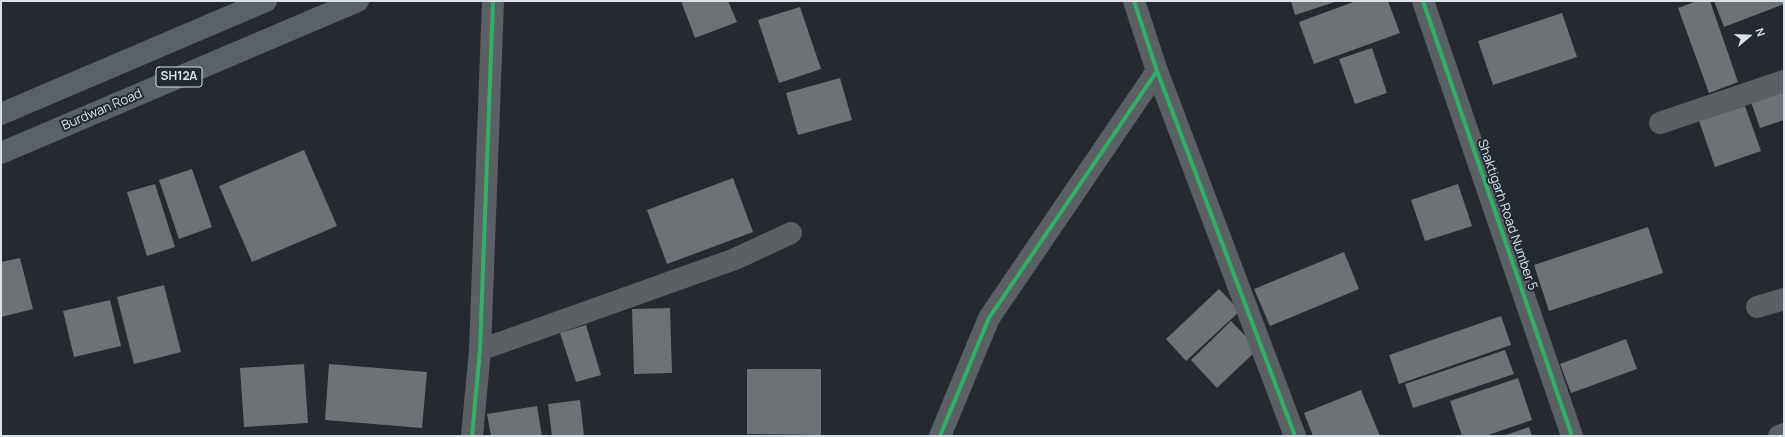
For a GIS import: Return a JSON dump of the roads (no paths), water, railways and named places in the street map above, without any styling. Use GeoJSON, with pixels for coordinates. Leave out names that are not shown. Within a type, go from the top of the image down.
{"type":"FeatureCollection","features":[{"type":"Feature","properties":{"kind":"main road","name":"SH12A"},"geometry":{"type":"LineString","coordinates":[[1,114],[266,1]]}},
{"type":"Feature","properties":{"kind":"main road","name":"Burdwan Road"},"geometry":{"type":"LineString","coordinates":[[1,153],[358,1]]}},
{"type":"Feature","properties":{"kind":"street"},"geometry":{"type":"LineString","coordinates":[[472,436],[480,350],[493,1]]}},
{"type":"Feature","properties":{"kind":"street"},"geometry":{"type":"LineString","coordinates":[[1134,1],[1157,71],[1295,436]]}},
{"type":"Feature","properties":{"kind":"street","name":"Shaktigarh Road Number 5"},"geometry":{"type":"LineString","coordinates":[[1423,1],[1572,436]]}},
{"type":"Feature","properties":{"kind":"street"},"geometry":{"type":"LineString","coordinates":[[940,436],[989,318],[1157,71]]}},
{"type":"Feature","properties":{"kind":"street"},"geometry":{"type":"LineString","coordinates":[[1660,123],[1784,81]]}},
{"type":"Feature","properties":{"kind":"street"},"geometry":{"type":"LineString","coordinates":[[480,350],[734,259],[791,233]]}},
{"type":"Feature","properties":{"kind":"street"},"geometry":{"type":"LineString","coordinates":[[1757,307],[1784,299]]}},
{"type":"Feature","properties":{"kind":"street"},"geometry":{"type":"LineString","coordinates":[[1779,436],[1784,434]]}}]}
